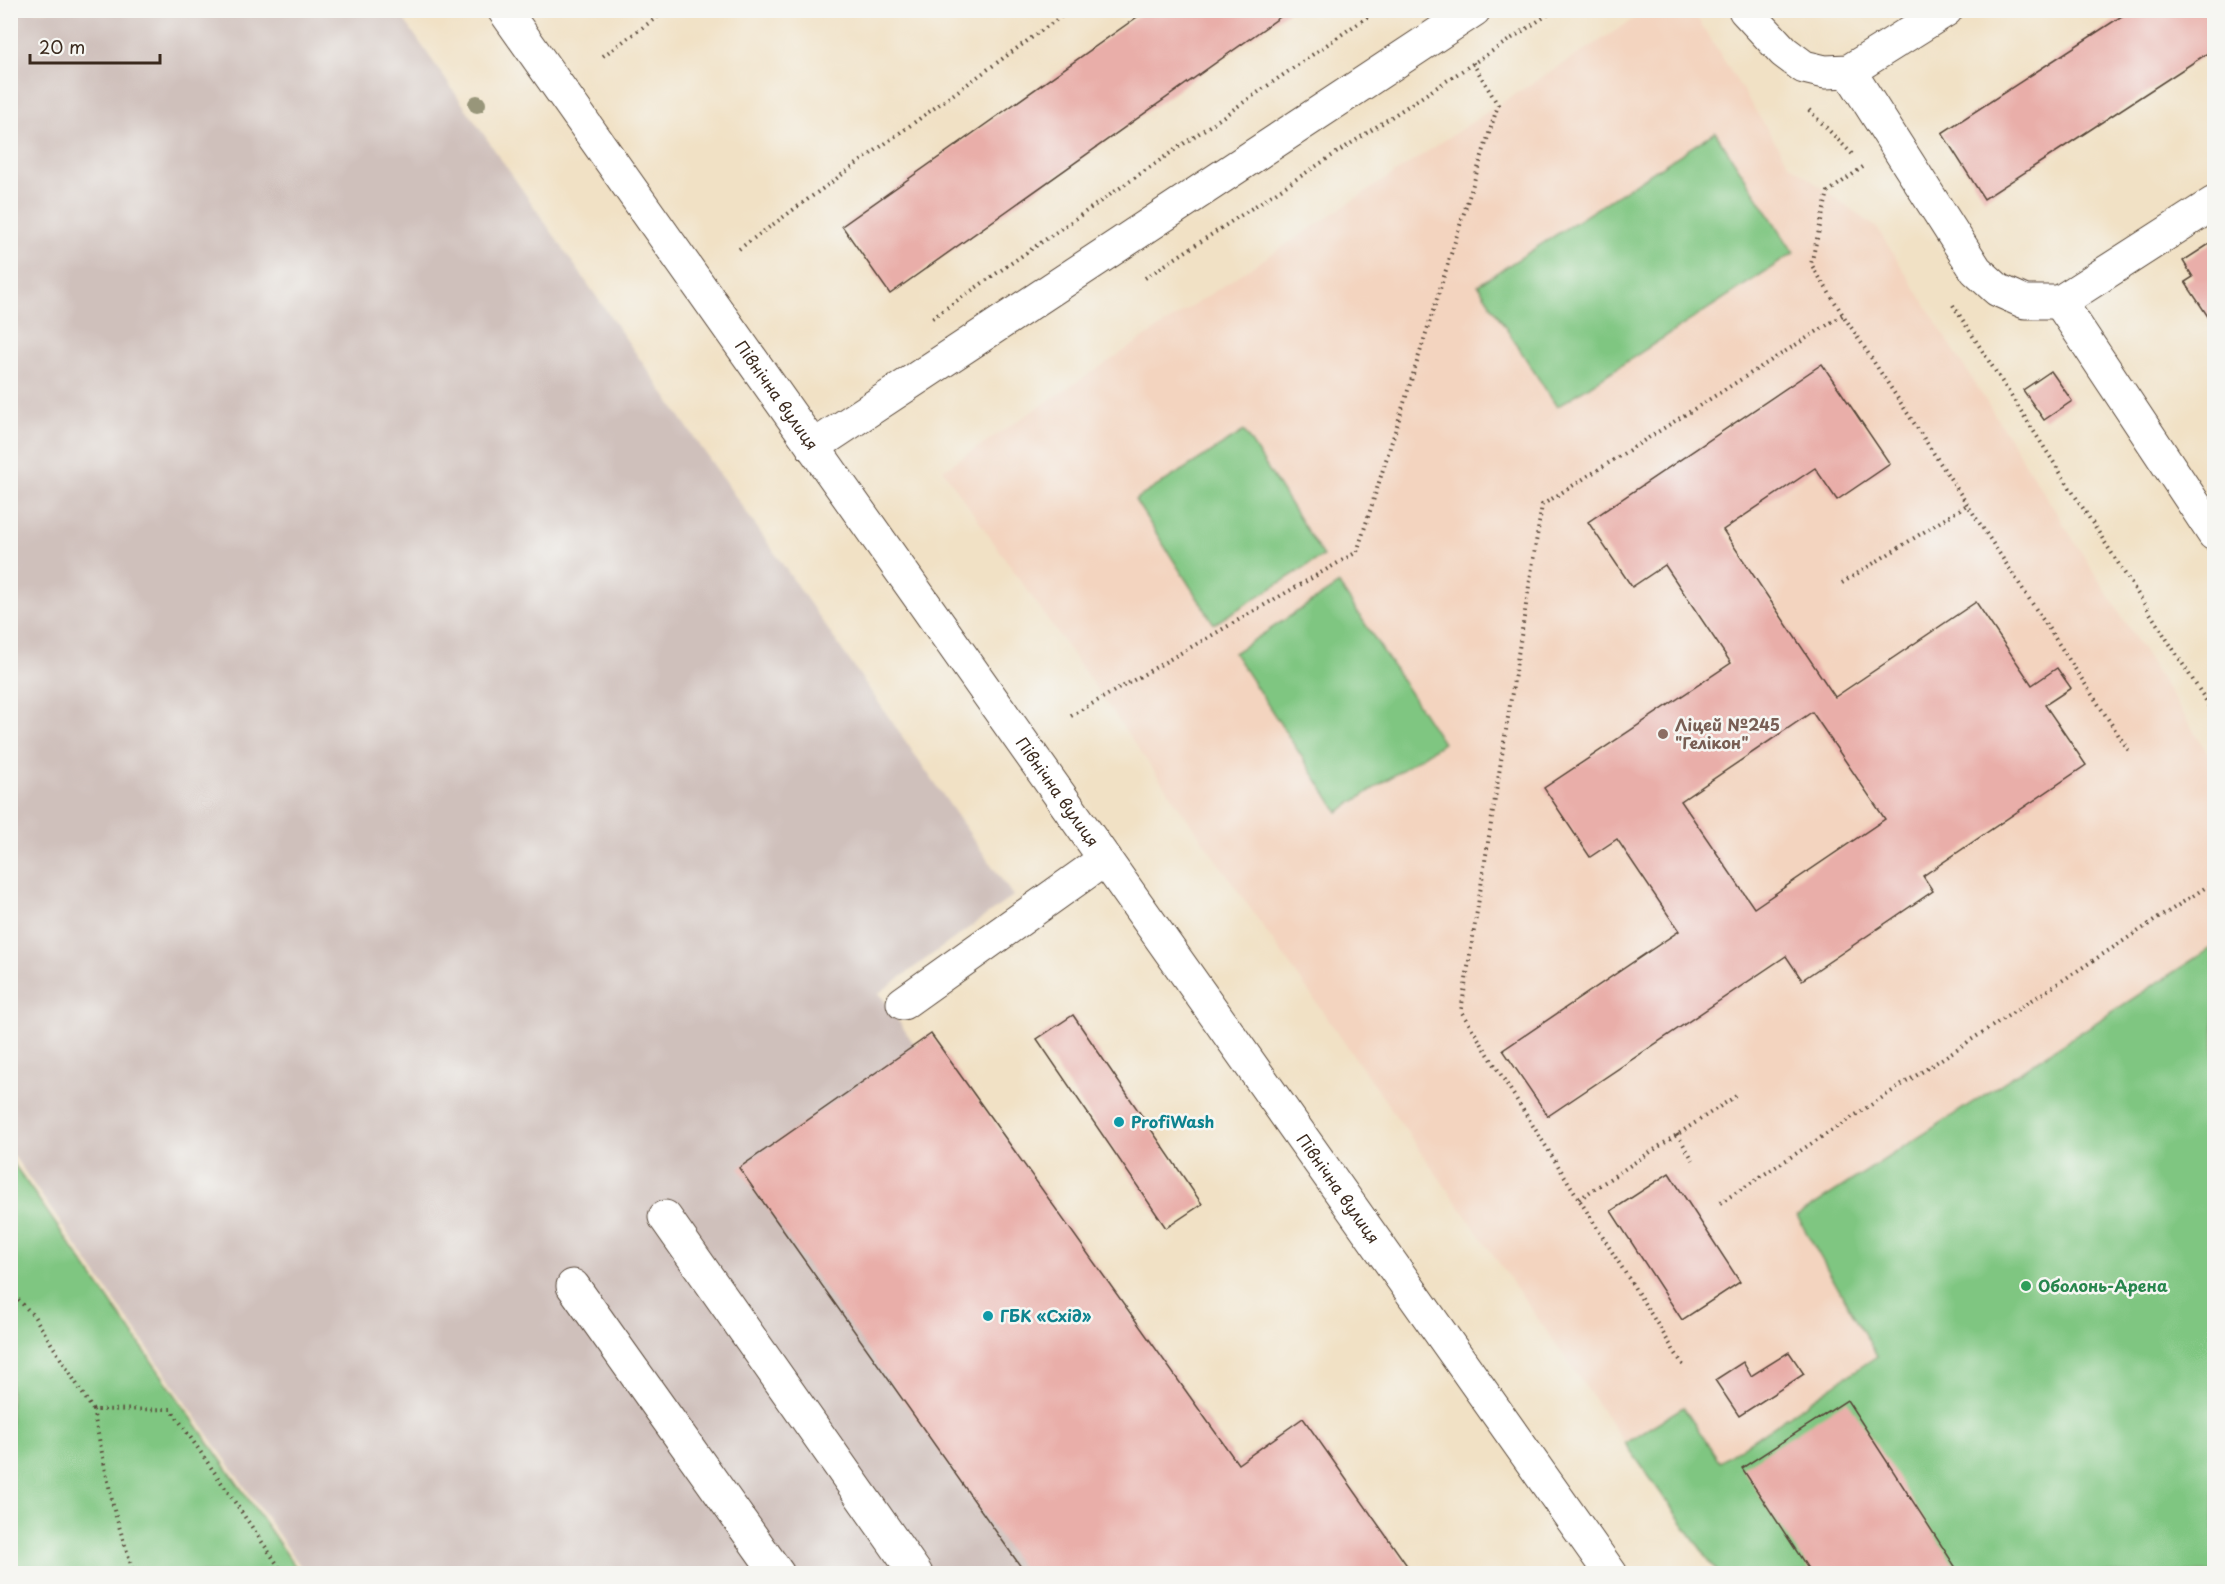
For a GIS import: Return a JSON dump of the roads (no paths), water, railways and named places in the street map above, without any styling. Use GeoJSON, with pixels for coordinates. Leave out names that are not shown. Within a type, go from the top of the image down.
{"type":"FeatureCollection","features":[{"type":"Feature","properties":{"kind":"street","name":"Північна вулиця"},"geometry":{"type":"LineString","coordinates":[[504,10],[1611,1574]]}},
{"type":"Feature","properties":{"kind":"street"},"geometry":{"type":"LineString","coordinates":[[1745,10],[1784,52],[1804,67],[1825,72],[1849,71],[1946,10]]}},
{"type":"Feature","properties":{"kind":"street"},"geometry":{"type":"LineString","coordinates":[[813,447],[1473,11]]}},
{"type":"Feature","properties":{"kind":"street"},"geometry":{"type":"LineString","coordinates":[[1849,71],[1976,270],[1998,290],[2025,302],[2060,302],[2214,203]]}},
{"type":"Feature","properties":{"kind":"street"},"geometry":{"type":"LineString","coordinates":[[2060,302],[2214,534]]}},
{"type":"Feature","properties":{"kind":"street"},"geometry":{"type":"LineString","coordinates":[[903,1003],[1105,859]]}},
{"type":"Feature","properties":{"kind":"street"},"geometry":{"type":"LineString","coordinates":[[665,1217],[916,1574]]}},
{"type":"Feature","properties":{"kind":"street"},"geometry":{"type":"LineString","coordinates":[[573,1286],[778,1574]]}},
{"type":"Feature","properties":{"kind":"place","name":"Ліцей №245 \"Гелікон\""},"geometry":{"type":"Point","coordinates":[1663,734]}},
{"type":"Feature","properties":{"kind":"place","name":"ProfiWash"},"geometry":{"type":"Point","coordinates":[1119,1122]}},
{"type":"Feature","properties":{"kind":"place","name":"Оболонь-Арена"},"geometry":{"type":"Point","coordinates":[2026,1286]}},
{"type":"Feature","properties":{"kind":"place","name":"ГБК «Схід»"},"geometry":{"type":"Point","coordinates":[988,1316]}}]}
